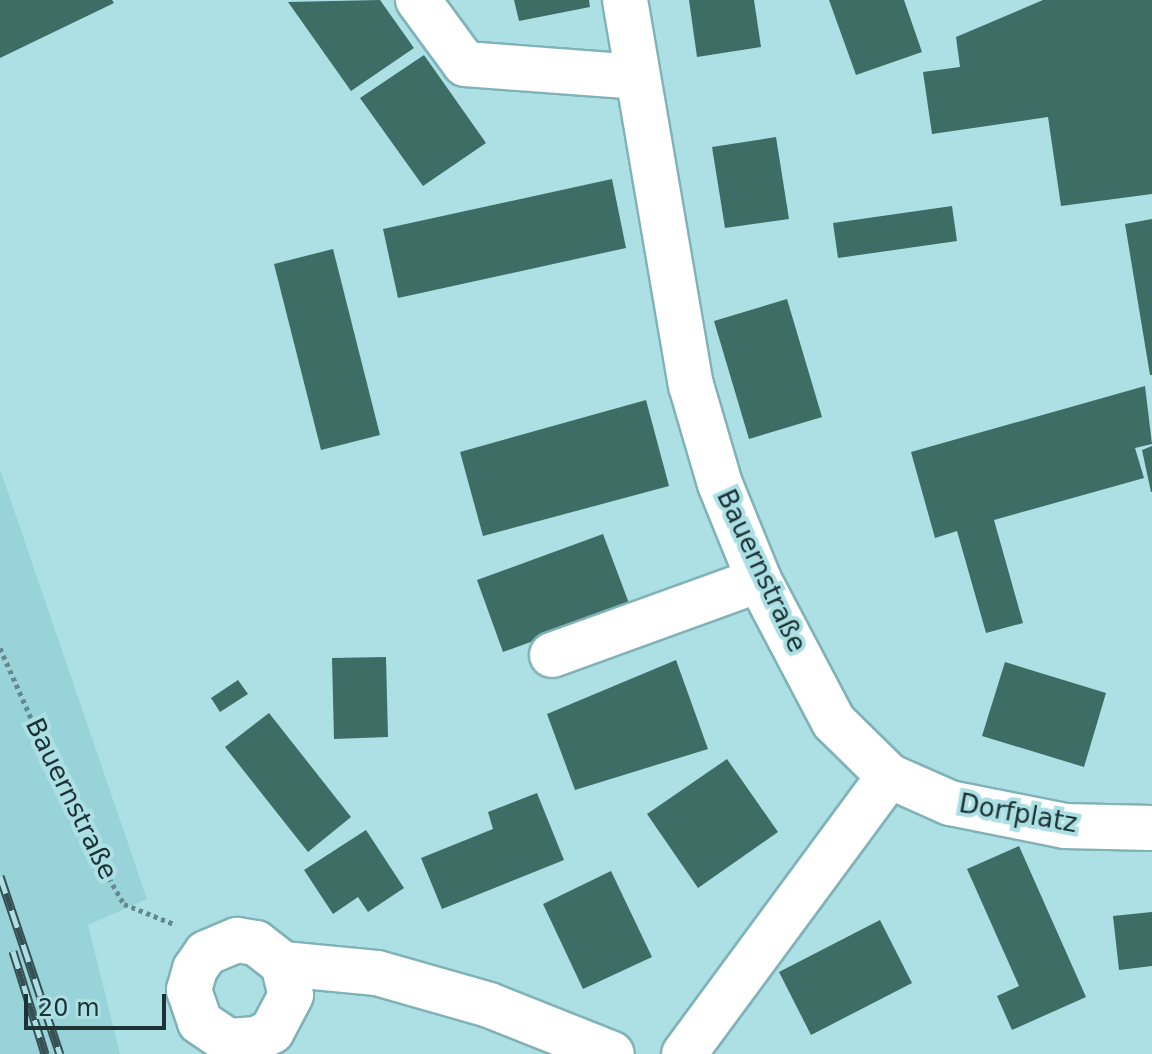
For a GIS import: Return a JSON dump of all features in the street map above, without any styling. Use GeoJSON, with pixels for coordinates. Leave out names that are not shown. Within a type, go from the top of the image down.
{"type":"FeatureCollection","features":[{"type":"Feature","properties":{"kind":"street"},"geometry":{"type":"LineString","coordinates":[[418,0],[465,64],[637,77]]}},
{"type":"Feature","properties":{"kind":"street","name":"Bauernstraße"},"geometry":{"type":"LineString","coordinates":[[625,0],[691,385],[720,484],[759,580],[834,722],[889,776]]}},
{"type":"Feature","properties":{"kind":"street"},"geometry":{"type":"LineString","coordinates":[[552,655],[759,580]]}},
{"type":"Feature","properties":{"kind":"street"},"geometry":{"type":"LineString","coordinates":[[684,1054],[889,776]]}},
{"type":"Feature","properties":{"kind":"street","name":"Dorfplatz"},"geometry":{"type":"LineString","coordinates":[[889,776],[950,803],[1018,820],[1152,828]]}},
{"type":"Feature","properties":{"kind":"street"},"geometry":{"type":"LineString","coordinates":[[246,941],[271,951],[283,964],[291,995],[286,1014],[257,1039],[228,1041],[200,1022],[192,1006],[195,969],[206,953],[246,941]]}},
{"type":"Feature","properties":{"kind":"street"},"geometry":{"type":"LineString","coordinates":[[283,964],[377,973],[489,1005],[612,1054]]}},
{"type":"Feature","properties":{"kind":"path","name":"Bauernstraße"},"geometry":{"type":"LineString","coordinates":[[0,648],[77,822],[124,904],[178,925],[206,953]]}},
{"type":"Feature","properties":{"kind":"shaded area"},"geometry":{"type":"Polygon","coordinates":[[[0,469],[147,899],[88,925],[120,1054],[0,1054],[0,469]]]}},
{"type":"Feature","properties":{"kind":"building"},"geometry":{"type":"Polygon","coordinates":[[[0,0],[112,0],[114,3],[0,58],[0,0]]]}},
{"type":"Feature","properties":{"kind":"building"},"geometry":{"type":"Polygon","coordinates":[[[380,0],[414,48],[351,91],[288,2],[380,0]]]}},
{"type":"Feature","properties":{"kind":"building"},"geometry":{"type":"Polygon","coordinates":[[[514,0],[589,0],[590,7],[519,21],[514,0]]]}},
{"type":"Feature","properties":{"kind":"building"},"geometry":{"type":"Polygon","coordinates":[[[689,0],[754,0],[761,47],[697,57],[689,0]]]}},
{"type":"Feature","properties":{"kind":"building"},"geometry":{"type":"Polygon","coordinates":[[[829,0],[904,0],[922,52],[856,75],[829,0]]]}},
{"type":"Feature","properties":{"kind":"building"},"geometry":{"type":"Polygon","coordinates":[[[1043,0],[1152,0],[1152,194],[1061,206],[1048,117],[932,134],[923,72],[960,67],[956,37],[1043,0]]]}},
{"type":"Feature","properties":{"kind":"building"},"geometry":{"type":"Polygon","coordinates":[[[424,55],[486,143],[423,186],[360,98],[424,55]]]}},
{"type":"Feature","properties":{"kind":"building"},"geometry":{"type":"Polygon","coordinates":[[[776,137],[789,219],[725,228],[712,147],[776,137]]]}},
{"type":"Feature","properties":{"kind":"building"},"geometry":{"type":"Polygon","coordinates":[[[612,179],[626,248],[398,298],[383,229],[612,179]]]}},
{"type":"Feature","properties":{"kind":"building"},"geometry":{"type":"Polygon","coordinates":[[[952,206],[957,241],[838,258],[833,223],[952,206]]]}},
{"type":"Feature","properties":{"kind":"building"},"geometry":{"type":"Polygon","coordinates":[[[1152,219],[1152,375],[1150,375],[1125,224],[1152,219]]]}},
{"type":"Feature","properties":{"kind":"building"},"geometry":{"type":"Polygon","coordinates":[[[333,249],[380,435],[321,450],[274,264],[333,249]]]}},
{"type":"Feature","properties":{"kind":"building"},"geometry":{"type":"Polygon","coordinates":[[[787,299],[822,417],[749,439],[714,321],[787,299]]]}},
{"type":"Feature","properties":{"kind":"building"},"geometry":{"type":"Polygon","coordinates":[[[1145,386],[1152,444],[1135,448],[1144,478],[994,520],[1023,623],[986,633],[957,531],[935,538],[911,452],[1145,386]]]}},
{"type":"Feature","properties":{"kind":"building"},"geometry":{"type":"Polygon","coordinates":[[[646,400],[669,486],[483,536],[460,452],[646,400]]]}},
{"type":"Feature","properties":{"kind":"building"},"geometry":{"type":"Polygon","coordinates":[[[1152,446],[1152,492],[1151,492],[1142,450],[1152,446]]]}},
{"type":"Feature","properties":{"kind":"building"},"geometry":{"type":"Polygon","coordinates":[[[603,534],[630,606],[503,652],[477,580],[603,534]]]}},
{"type":"Feature","properties":{"kind":"building"},"geometry":{"type":"Polygon","coordinates":[[[386,657],[388,737],[334,739],[332,658],[386,657]]]}},
{"type":"Feature","properties":{"kind":"building"},"geometry":{"type":"Polygon","coordinates":[[[676,660],[708,749],[575,790],[547,714],[676,660]]]}},
{"type":"Feature","properties":{"kind":"building"},"geometry":{"type":"Polygon","coordinates":[[[1005,662],[1106,693],[1084,767],[982,736],[1005,662]]]}},
{"type":"Feature","properties":{"kind":"building"},"geometry":{"type":"Polygon","coordinates":[[[238,680],[248,694],[220,712],[211,698],[238,680]]]}},
{"type":"Feature","properties":{"kind":"building"},"geometry":{"type":"Polygon","coordinates":[[[269,713],[351,817],[308,852],[225,747],[269,713]]]}},
{"type":"Feature","properties":{"kind":"building"},"geometry":{"type":"Polygon","coordinates":[[[727,759],[778,832],[698,888],[647,814],[727,759]]]}},
{"type":"Feature","properties":{"kind":"building"},"geometry":{"type":"Polygon","coordinates":[[[537,793],[564,860],[442,909],[421,858],[493,829],[488,812],[537,793]]]}},
{"type":"Feature","properties":{"kind":"building"},"geometry":{"type":"Polygon","coordinates":[[[366,830],[404,888],[368,912],[358,897],[333,914],[304,870],[366,830]]]}},
{"type":"Feature","properties":{"kind":"building"},"geometry":{"type":"Polygon","coordinates":[[[1019,846],[1086,997],[1012,1030],[997,996],[1019,986],[967,869],[1019,846]]]}},
{"type":"Feature","properties":{"kind":"building"},"geometry":{"type":"Polygon","coordinates":[[[611,871],[652,957],[583,989],[543,904],[611,871]]]}},
{"type":"Feature","properties":{"kind":"building"},"geometry":{"type":"Polygon","coordinates":[[[1152,912],[1152,966],[1119,970],[1113,916],[1152,912]]]}},
{"type":"Feature","properties":{"kind":"building"},"geometry":{"type":"Polygon","coordinates":[[[880,920],[912,983],[811,1035],[779,972],[880,920]]]}},
{"type":"Feature","properties":{"kind":"railway"},"geometry":{"type":"LineString","coordinates":[[0,876],[60,1054]]}},
{"type":"Feature","properties":{"kind":"railway"},"geometry":{"type":"LineString","coordinates":[[13,951],[45,1054]]}}]}
